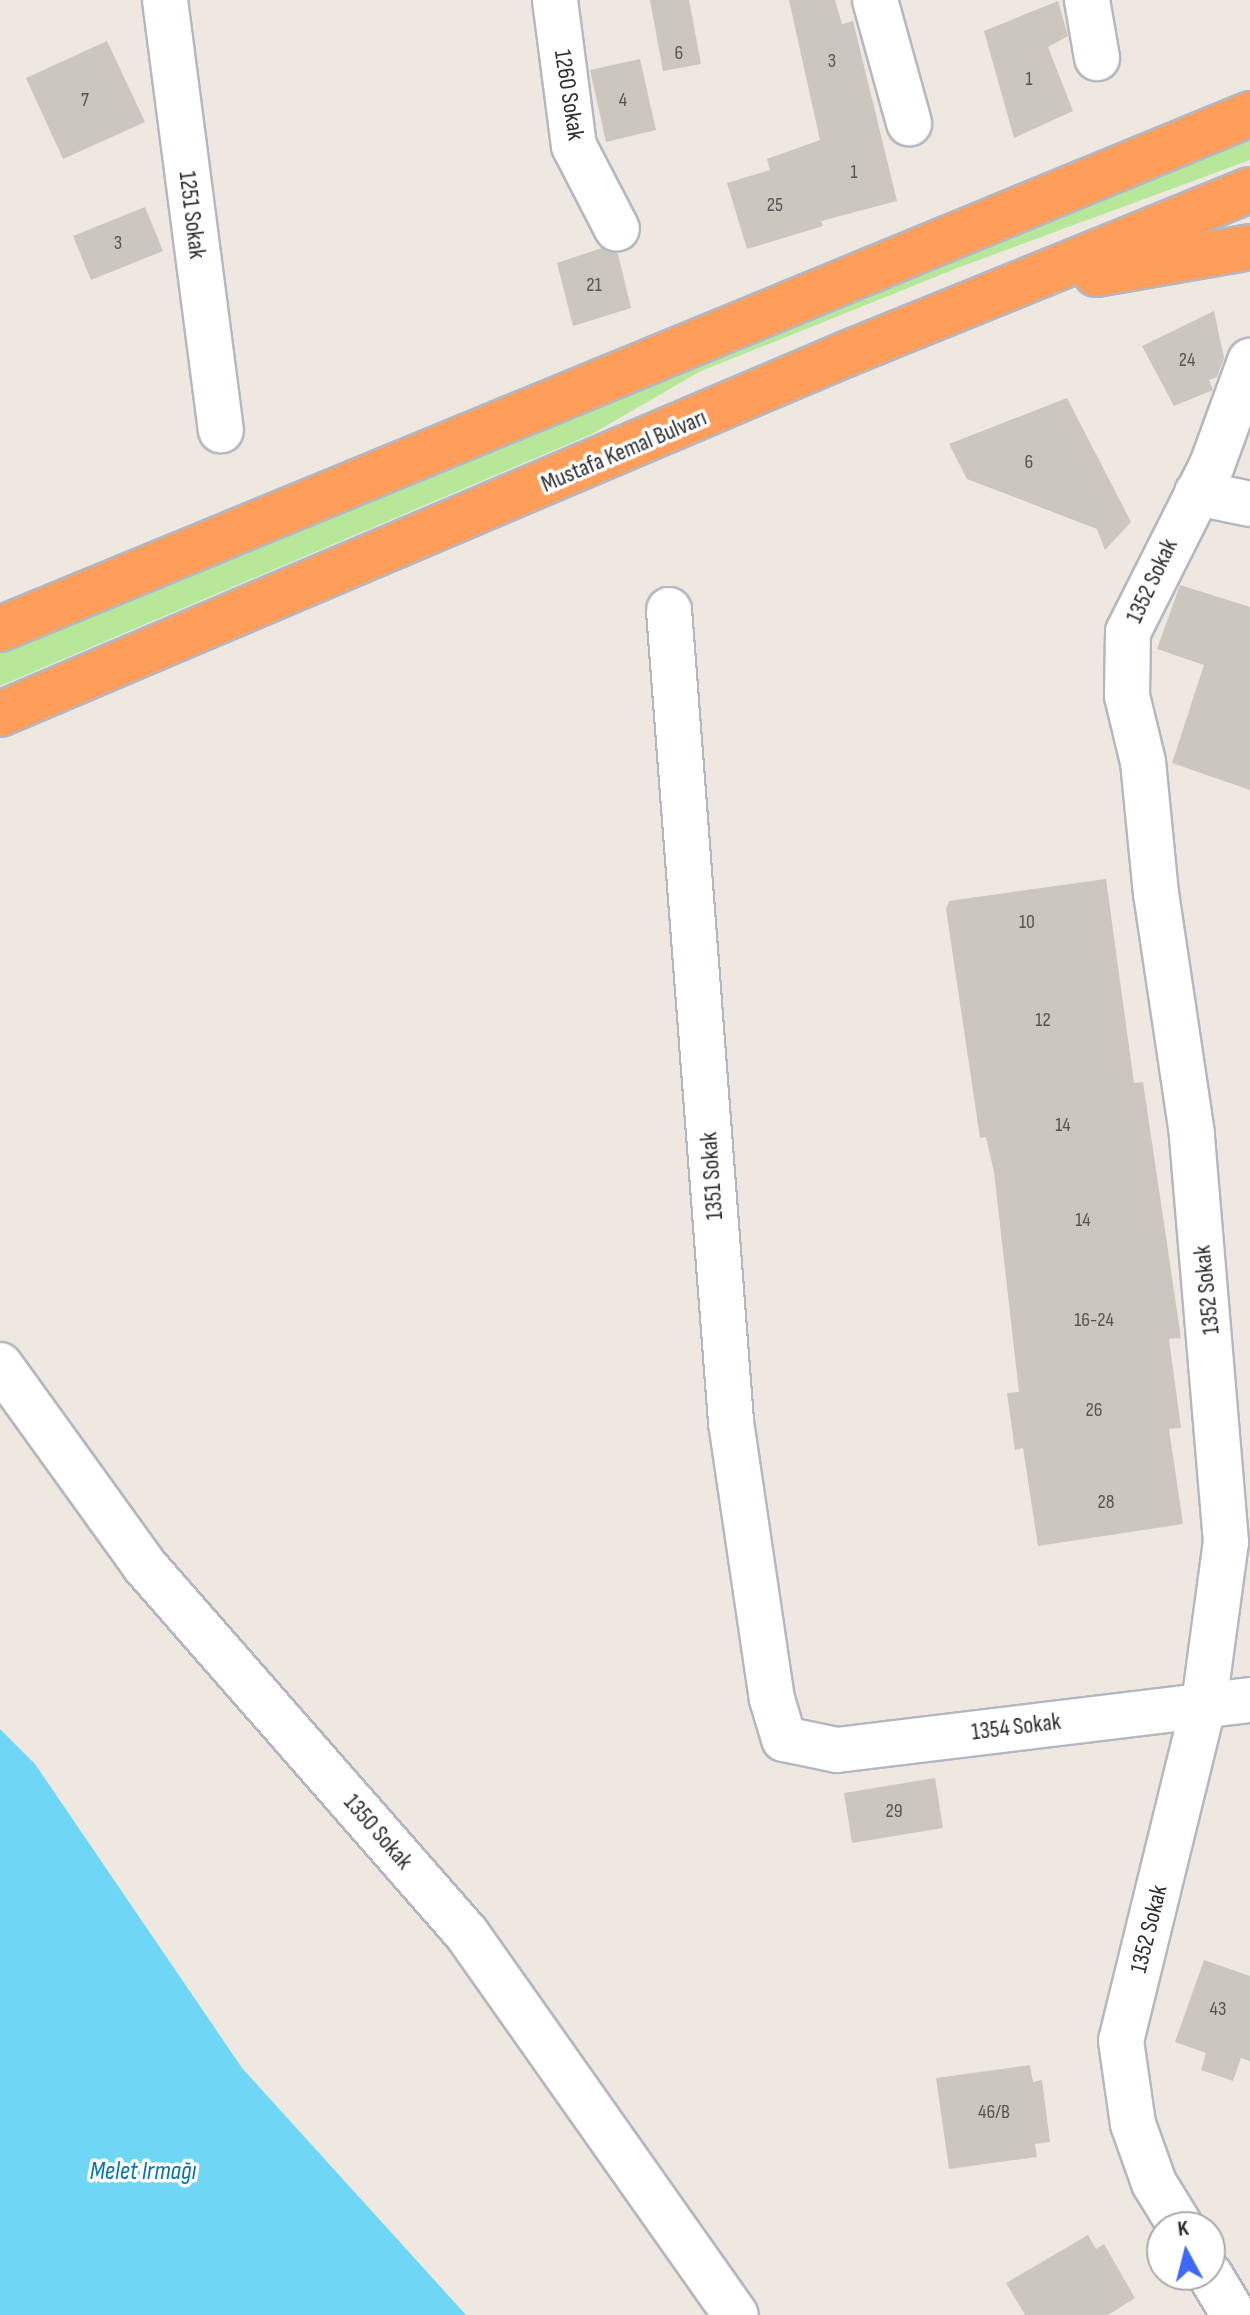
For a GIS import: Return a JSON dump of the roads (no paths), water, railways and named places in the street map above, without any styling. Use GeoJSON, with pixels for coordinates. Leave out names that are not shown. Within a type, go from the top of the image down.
{"type":"FeatureCollection","features":[{"type":"Feature","properties":{"kind":"highway"},"geometry":{"type":"LineString","coordinates":[[1064,188],[1250,86]]}},
{"type":"Feature","properties":{"kind":"highway"},"geometry":{"type":"LineString","coordinates":[[0,629],[1064,188],[1250,114]]}},
{"type":"Feature","properties":{"kind":"highway","name":"Mustafa Kemal Bulvarı"},"geometry":{"type":"LineString","coordinates":[[0,714],[995,294],[1250,190]]}},
{"type":"Feature","properties":{"kind":"highway"},"geometry":{"type":"LineString","coordinates":[[995,294],[1250,247]]}},
{"type":"Feature","properties":{"kind":"street","name":"1251 Sokak"},"geometry":{"type":"LineString","coordinates":[[165,0],[221,430]]}},
{"type":"Feature","properties":{"kind":"street","name":"1260 Sokak"},"geometry":{"type":"LineString","coordinates":[[555,0],[574,146],[617,229]]}},
{"type":"Feature","properties":{"kind":"street"},"geometry":{"type":"LineString","coordinates":[[875,0],[909,123]]}},
{"type":"Feature","properties":{"kind":"street"},"geometry":{"type":"LineString","coordinates":[[1087,0],[1097,58]]}},
{"type":"Feature","properties":{"kind":"street","name":"1352 Sokak"},"geometry":{"type":"LineString","coordinates":[[1171,2211],[1154,2183],[1133,2124],[1121,2041],[1204,1704],[1238,1542],[1192,1134],[1156,894],[1143,762],[1127,696],[1128,632],[1197,493],[1250,361]]}},
{"type":"Feature","properties":{"kind":"street"},"geometry":{"type":"LineString","coordinates":[[1197,493],[1250,504]]}},
{"type":"Feature","properties":{"kind":"street","name":"1351 Sokak"},"geometry":{"type":"LineString","coordinates":[[669,610],[731,1422],[772,1699],[784,1739]]}},
{"type":"Feature","properties":{"kind":"street","name":"1350 Sokak"},"geometry":{"type":"LineString","coordinates":[[0,1365],[144,1565],[467,1934],[736,2315]]}},
{"type":"Feature","properties":{"kind":"street","name":"1354 Sokak"},"geometry":{"type":"LineString","coordinates":[[784,1739],[837,1750],[1250,1700]]}},
{"type":"Feature","properties":{"kind":"street"},"geometry":{"type":"LineString","coordinates":[[1220,2291],[1234,2315]]}},
{"type":"Feature","properties":{"kind":"water","name":"Melet Irmağı"},"geometry":{"type":"Polygon","coordinates":[[[0,1729],[35,1764],[242,2068],[466,2315],[0,2315],[0,1729]]]}}]}
